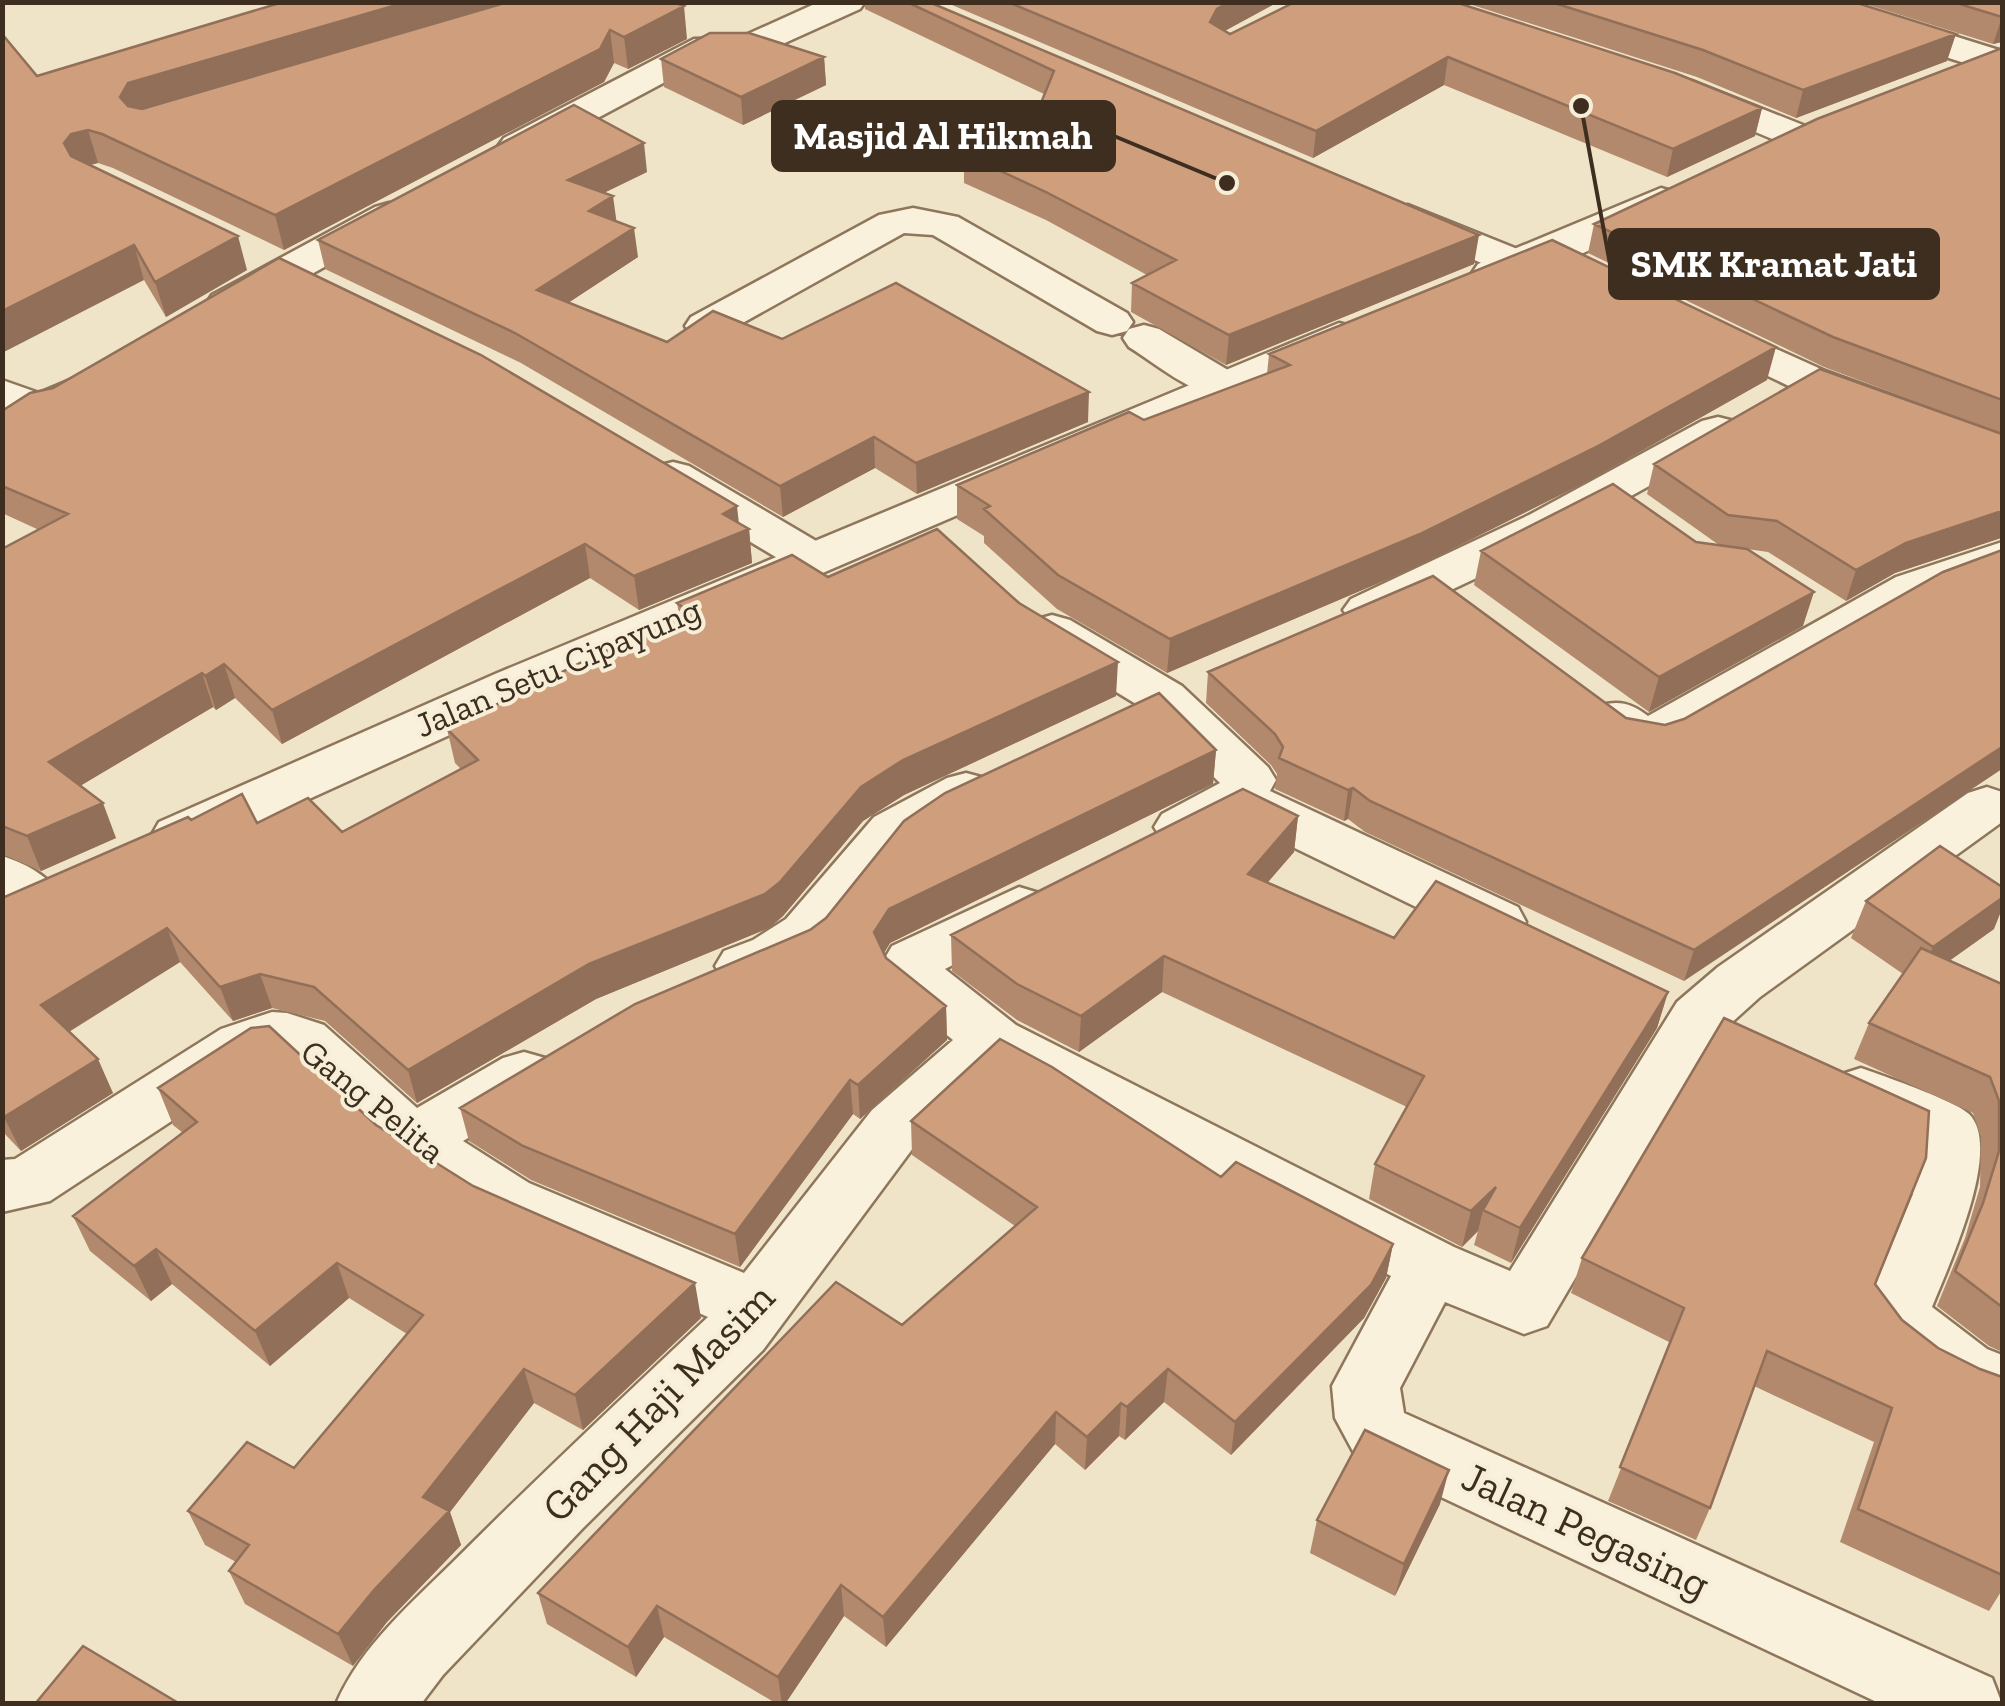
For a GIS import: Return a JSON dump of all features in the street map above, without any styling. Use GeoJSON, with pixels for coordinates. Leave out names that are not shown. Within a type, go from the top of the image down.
{"type":"FeatureCollection","features":[{"type":"Feature","properties":{"kind":"street"},"geometry":{"type":"LineString","coordinates":[[480,166],[706,46],[744,50],[848,2]]}},
{"type":"Feature","properties":{"kind":"street"},"geometry":{"type":"LineString","coordinates":[[1808,2],[1998,58]]}},
{"type":"Feature","properties":{"kind":"street"},"geometry":{"type":"LineString","coordinates":[[1921,87],[1998,58]]}},
{"type":"Feature","properties":{"kind":"street"},"geometry":{"type":"LineString","coordinates":[[1666,83],[1813,128],[1746,159]]}},
{"type":"Feature","properties":{"kind":"street"},"geometry":{"type":"LineString","coordinates":[[1461,286],[1696,183]]}},
{"type":"Feature","properties":{"kind":"street"},"geometry":{"type":"LineString","coordinates":[[185,328],[428,194]]}},
{"type":"Feature","properties":{"kind":"street"},"geometry":{"type":"LineString","coordinates":[[1371,201],[1599,278]]}},
{"type":"Feature","properties":{"kind":"street"},"geometry":{"type":"LineString","coordinates":[[706,326],[893,223],[913,220],[944,225],[1222,385]]}},
{"type":"Feature","properties":{"kind":"street"},"geometry":{"type":"LineString","coordinates":[[1668,312],[1808,379],[1994,436]]}},
{"type":"Feature","properties":{"kind":"street","name":"Jalan Setu Cipayung"},"geometry":{"type":"LineString","coordinates":[[143,851],[811,558],[1369,324]]}},
{"type":"Feature","properties":{"kind":"street"},"geometry":{"type":"LineString","coordinates":[[2,393],[45,410],[116,368]]}},
{"type":"Feature","properties":{"kind":"street"},"geometry":{"type":"LineString","coordinates":[[1326,629],[1433,582],[1608,493],[1808,379]]}},
{"type":"Feature","properties":{"kind":"street"},"geometry":{"type":"LineString","coordinates":[[640,456],[811,558]]}},
{"type":"Feature","properties":{"kind":"street"},"geometry":{"type":"LineString","coordinates":[[1608,493],[1650,523]]}},
{"type":"Feature","properties":{"kind":"street"},"geometry":{"type":"LineString","coordinates":[[917,513],[957,550]]}},
{"type":"Feature","properties":{"kind":"street"},"geometry":{"type":"LineString","coordinates":[[1575,687],[1638,734],[1655,734],[1913,588],[2002,558]]}},
{"type":"Feature","properties":{"kind":"street"},"geometry":{"type":"LineString","coordinates":[[1433,582],[1480,617]]}},
{"type":"Feature","properties":{"kind":"street"},"geometry":{"type":"LineString","coordinates":[[1798,597],[1848,628]]}},
{"type":"Feature","properties":{"kind":"street"},"geometry":{"type":"LineString","coordinates":[[1012,599],[1038,623],[1164,698],[1250,780],[1239,798],[1136,849]]}},
{"type":"Feature","properties":{"kind":"street"},"geometry":{"type":"LineString","coordinates":[[1111,722],[1218,675]]}},
{"type":"Feature","properties":{"kind":"street"},"geometry":{"type":"LineString","coordinates":[[702,982],[790,946],[806,934],[894,830],[924,811],[1008,771]]}},
{"type":"Feature","properties":{"kind":"street"},"geometry":{"type":"LineString","coordinates":[[1239,798],[1539,942]]}},
{"type":"Feature","properties":{"kind":"street"},"geometry":{"type":"LineString","coordinates":[[1067,884],[910,963],[912,975],[980,1027],[1431,1266],[1524,1306],[1698,1018],[1739,982],[1987,806]]}},
{"type":"Feature","properties":{"kind":"street","name":"Gang Haji Masim"},"geometry":{"type":"LineString","coordinates":[[374,1704],[417,1650],[558,1505],[739,1330],[894,1127],[980,1027]]}},
{"type":"Feature","properties":{"kind":"street","name":"Gang Pelita"},"geometry":{"type":"LineString","coordinates":[[2,1186],[28,1183],[242,1045],[268,1034],[292,1035],[304,1041],[412,1141],[507,1201],[755,1308]]}},
{"type":"Feature","properties":{"kind":"street"},"geometry":{"type":"LineString","coordinates":[[412,1141],[566,1049]]}},
{"type":"Feature","properties":{"kind":"street"},"geometry":{"type":"LineString","coordinates":[[1804,1067],[1946,1131],[1946,1194],[1896,1318],[1963,1370],[2002,1386]]}},
{"type":"Feature","properties":{"kind":"street","name":"Jalan Pegasing"},"geometry":{"type":"LineString","coordinates":[[1431,1266],[1366,1386],[1369,1418],[1380,1435],[1964,1704]]}},
{"type":"Feature","properties":{"kind":"building"},"geometry":{"type":"Polygon","coordinates":[[[283,2],[407,2],[128,83],[120,97],[128,106],[142,109],[508,2],[673,2],[684,6],[624,37],[610,30],[600,49],[275,215],[102,134],[88,130],[71,134],[64,143],[71,156],[238,236],[155,282],[134,245],[2,311],[2,34],[37,76],[283,2]]]}},
{"type":"Feature","properties":{"kind":"building"},"geometry":{"type":"Polygon","coordinates":[[[907,2],[929,2],[1479,235],[1229,335],[1132,283],[1176,260],[964,154],[1025,123],[1032,125],[1054,71],[907,2]]]}},
{"type":"Feature","properties":{"kind":"building"},"geometry":{"type":"Polygon","coordinates":[[[1008,2],[1229,2],[1217,9],[1210,22],[1230,34],[1295,2],[1455,2],[1675,73],[1762,108],[1673,149],[1448,57],[1316,131],[1008,2]]]}},
{"type":"Feature","properties":{"kind":"building"},"geometry":{"type":"Polygon","coordinates":[[[1551,2],[1854,2],[1956,34],[1803,90],[1703,50],[1551,2]]]}},
{"type":"Feature","properties":{"kind":"building"},"geometry":{"type":"Polygon","coordinates":[[[1953,2],[2002,2],[2002,17],[1953,2]]]}},
{"type":"Feature","properties":{"kind":"building"},"geometry":{"type":"Polygon","coordinates":[[[710,33],[749,33],[824,57],[741,97],[661,59],[710,33]]]}},
{"type":"Feature","properties":{"kind":"building"},"geometry":{"type":"Polygon","coordinates":[[[2002,48],[2002,400],[1833,337],[1594,224],[1817,119],[2002,48]]]}},
{"type":"Feature","properties":{"kind":"building"},"geometry":{"type":"Polygon","coordinates":[[[574,105],[644,143],[568,180],[613,196],[589,211],[634,228],[537,290],[667,342],[713,311],[782,339],[896,283],[1089,392],[916,463],[874,437],[780,486],[515,333],[318,240],[574,105]]]}},
{"type":"Feature","properties":{"kind":"building"},"geometry":{"type":"Polygon","coordinates":[[[1552,240],[1776,347],[1598,446],[1420,534],[1170,639],[1058,575],[984,509],[990,506],[957,485],[1129,412],[1144,420],[1290,365],[1269,354],[1552,240]]]}},
{"type":"Feature","properties":{"kind":"building"},"geometry":{"type":"Polygon","coordinates":[[[279,258],[481,355],[737,506],[723,514],[749,529],[634,576],[585,544],[272,710],[224,664],[49,762],[103,803],[27,836],[2,826],[2,549],[68,514],[2,486],[2,411],[30,393],[53,388],[279,258]]]}},
{"type":"Feature","properties":{"kind":"building"},"geometry":{"type":"Polygon","coordinates":[[[1820,369],[2002,434],[2002,511],[1906,543],[1856,570],[1777,521],[1728,515],[1654,464],[1820,369]]]}},
{"type":"Feature","properties":{"kind":"building"},"geometry":{"type":"Polygon","coordinates":[[[1613,484],[1696,542],[1747,549],[1814,592],[1659,677],[1481,551],[1613,484]]]}},
{"type":"Feature","properties":{"kind":"building"},"geometry":{"type":"Polygon","coordinates":[[[937,529],[1019,603],[1118,662],[903,760],[861,787],[780,882],[765,894],[589,964],[408,1070],[314,987],[260,974],[220,987],[167,928],[41,1005],[98,1059],[2,1115],[2,898],[188,817],[191,820],[242,794],[257,823],[308,798],[342,832],[478,760],[447,729],[687,610],[677,603],[792,555],[828,577],[937,529]]]}},
{"type":"Feature","properties":{"kind":"building"},"geometry":{"type":"Polygon","coordinates":[[[2002,550],[2002,747],[1694,950],[1370,801],[1353,788],[1348,790],[1279,758],[1283,747],[1275,734],[1208,672],[1433,576],[1626,718],[1665,725],[1684,719],[1943,572],[2002,550]]]}},
{"type":"Feature","properties":{"kind":"building"},"geometry":{"type":"Polygon","coordinates":[[[1159,693],[1216,750],[889,909],[874,932],[886,958],[946,1006],[858,1085],[850,1080],[735,1234],[523,1146],[460,1108],[635,1004],[810,930],[826,918],[904,821],[945,793],[1159,693]]]}},
{"type":"Feature","properties":{"kind":"building"},"geometry":{"type":"Polygon","coordinates":[[[1243,789],[1298,816],[1248,874],[1394,938],[1436,881],[1668,992],[1520,1228],[1483,1210],[1496,1187],[1471,1211],[1375,1164],[1424,1076],[1164,956],[1081,1016],[1017,984],[951,935],[1243,789]]]}},
{"type":"Feature","properties":{"kind":"building"},"geometry":{"type":"Polygon","coordinates":[[[1940,846],[2002,887],[2002,898],[1933,947],[1866,901],[1940,846]]]}},
{"type":"Feature","properties":{"kind":"building"},"geometry":{"type":"Polygon","coordinates":[[[1921,948],[2002,984],[2002,1307],[1955,1271],[1999,1151],[1999,1101],[1990,1077],[1869,1023],[1921,948]]]}},
{"type":"Feature","properties":{"kind":"building"},"geometry":{"type":"Polygon","coordinates":[[[1724,1018],[1929,1111],[1926,1158],[1875,1284],[1902,1320],[1938,1348],[2002,1377],[2002,1575],[1858,1509],[1892,1408],[1767,1351],[1710,1508],[1620,1467],[1684,1308],[1582,1258],[1724,1018]]]}},
{"type":"Feature","properties":{"kind":"building"},"geometry":{"type":"Polygon","coordinates":[[[269,1026],[376,1125],[473,1186],[695,1283],[575,1395],[524,1369],[423,1497],[449,1511],[338,1634],[229,1571],[249,1545],[188,1511],[247,1442],[294,1468],[423,1315],[337,1263],[255,1331],[156,1249],[134,1266],[73,1216],[197,1122],[158,1088],[251,1028],[269,1026]]]}},
{"type":"Feature","properties":{"kind":"building"},"geometry":{"type":"Polygon","coordinates":[[[1000,1039],[1052,1067],[1221,1177],[1236,1162],[1393,1244],[1371,1285],[1235,1422],[1168,1369],[1127,1407],[1121,1403],[1087,1437],[1056,1412],[883,1617],[841,1585],[778,1677],[657,1606],[628,1647],[538,1593],[836,1282],[902,1325],[1037,1207],[911,1121],[1000,1039]]]}},
{"type":"Feature","properties":{"kind":"building"},"geometry":{"type":"Polygon","coordinates":[[[1365,1430],[1449,1470],[1404,1564],[1317,1520],[1365,1430]]]}},
{"type":"Feature","properties":{"kind":"building"},"geometry":{"type":"Polygon","coordinates":[[[83,1646],[180,1704],[35,1704],[83,1646]]]}},
{"type":"Feature","properties":{"kind":"place","name":"SMK Kramat Jati"},"geometry":{"type":"Point","coordinates":[1581,106]}},
{"type":"Feature","properties":{"kind":"place","name":"Masjid Al Hikmah"},"geometry":{"type":"Point","coordinates":[1227,183]}}]}
